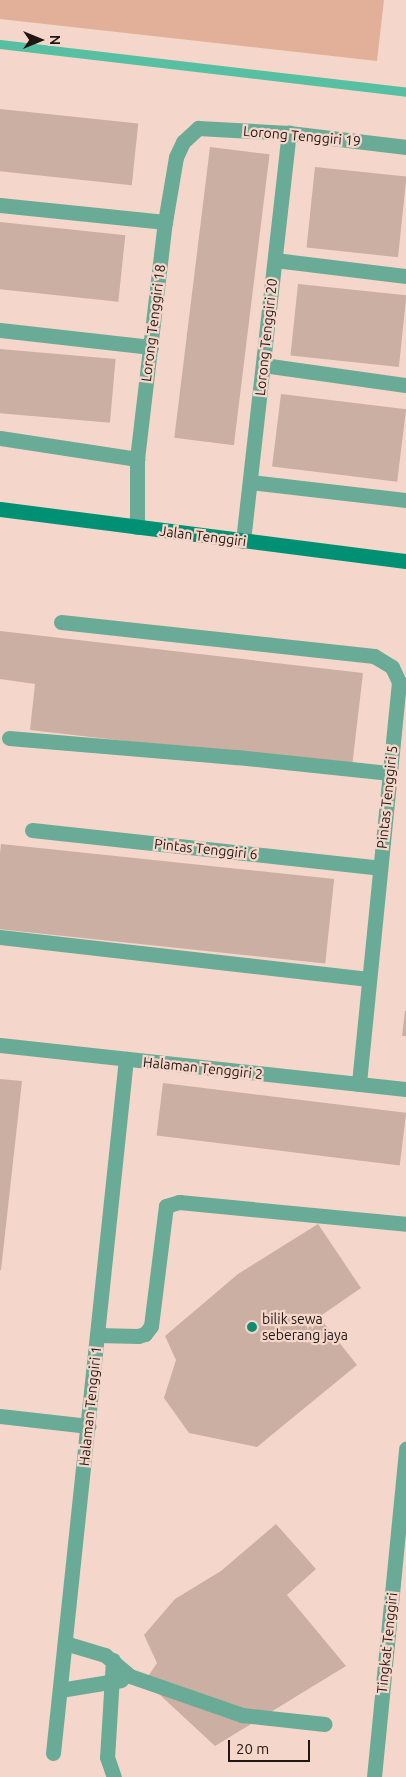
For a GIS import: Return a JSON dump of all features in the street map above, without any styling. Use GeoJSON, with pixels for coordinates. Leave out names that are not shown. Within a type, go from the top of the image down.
{"type":"FeatureCollection","features":[{"type":"Feature","properties":{"kind":"street","name":"Lorong Tenggiri 19"},"geometry":{"type":"LineString","coordinates":[[198,128],[289,132],[406,147]]}},
{"type":"Feature","properties":{"kind":"street","name":"Lorong Tenggiri 18"},"geometry":{"type":"LineString","coordinates":[[137,527],[137,459],[165,222],[176,157],[183,142],[198,128]]}},
{"type":"Feature","properties":{"kind":"street","name":"Lorong Tenggiri 20"},"geometry":{"type":"LineString","coordinates":[[243,541],[289,132]]}},
{"type":"Feature","properties":{"kind":"street"},"geometry":{"type":"LineString","coordinates":[[0,205],[165,222]]}},
{"type":"Feature","properties":{"kind":"street"},"geometry":{"type":"LineString","coordinates":[[275,260],[406,276]]}},
{"type":"Feature","properties":{"kind":"street"},"geometry":{"type":"LineString","coordinates":[[0,330],[150,347]]}},
{"type":"Feature","properties":{"kind":"street"},"geometry":{"type":"LineString","coordinates":[[263,365],[406,385]]}},
{"type":"Feature","properties":{"kind":"street"},"geometry":{"type":"LineString","coordinates":[[0,438],[137,459]]}},
{"type":"Feature","properties":{"kind":"street"},"geometry":{"type":"LineString","coordinates":[[250,482],[406,500]]}},
{"type":"Feature","properties":{"kind":"street","name":"Jalan Tenggiri"},"geometry":{"type":"LineString","coordinates":[[0,509],[406,561]]}},
{"type":"Feature","properties":{"kind":"street","name":"Pintas Tenggiri 5"},"geometry":{"type":"LineString","coordinates":[[61,622],[374,656],[392,667],[399,682],[358,1084]]}},
{"type":"Feature","properties":{"kind":"street"},"geometry":{"type":"LineString","coordinates":[[9,738],[237,757],[390,773]]}},
{"type":"Feature","properties":{"kind":"street","name":"Pintas Tenggiri 6"},"geometry":{"type":"LineString","coordinates":[[32,830],[380,868]]}},
{"type":"Feature","properties":{"kind":"street"},"geometry":{"type":"LineString","coordinates":[[0,937],[369,979]]}},
{"type":"Feature","properties":{"kind":"street","name":"Halaman Tenggiri 2"},"geometry":{"type":"LineString","coordinates":[[0,1045],[406,1090]]}},
{"type":"Feature","properties":{"kind":"street","name":"Halaman Tenggiri 1"},"geometry":{"type":"LineString","coordinates":[[53,1753],[126,1059]]}},
{"type":"Feature","properties":{"kind":"street"},"geometry":{"type":"LineString","coordinates":[[97,1335],[138,1336],[145,1334],[151,1326],[166,1206],[179,1202],[406,1224]]}},
{"type":"Feature","properties":{"kind":"street"},"geometry":{"type":"LineString","coordinates":[[0,1416],[88,1426]]}},
{"type":"Feature","properties":{"kind":"street","name":"Tingkat Tenggiri"},"geometry":{"type":"LineString","coordinates":[[374,1777],[406,1450]]}},
{"type":"Feature","properties":{"kind":"street"},"geometry":{"type":"LineString","coordinates":[[65,1643],[113,1660],[130,1676],[242,1715],[325,1724]]}},
{"type":"Feature","properties":{"kind":"street"},"geometry":{"type":"LineString","coordinates":[[113,1660],[107,1757],[114,1777]]}},
{"type":"Feature","properties":{"kind":"street"},"geometry":{"type":"LineString","coordinates":[[60,1690],[112,1684],[130,1676]]}},
{"type":"Feature","properties":{"kind":"shaded area"},"geometry":{"type":"Polygon","coordinates":[[[0,0],[384,0],[377,61],[0,19],[0,0]]]}},
{"type":"Feature","properties":{"kind":"building"},"geometry":{"type":"Polygon","coordinates":[[[0,109],[138,124],[132,185],[0,171],[0,109]]]}},
{"type":"Feature","properties":{"kind":"building"},"geometry":{"type":"Polygon","coordinates":[[[210,147],[270,154],[234,445],[174,438],[210,147]]]}},
{"type":"Feature","properties":{"kind":"building"},"geometry":{"type":"Polygon","coordinates":[[[315,167],[406,177],[398,257],[307,248],[315,167]]]}},
{"type":"Feature","properties":{"kind":"building"},"geometry":{"type":"Polygon","coordinates":[[[0,222],[125,235],[118,302],[0,289],[0,222]]]}},
{"type":"Feature","properties":{"kind":"building"},"geometry":{"type":"Polygon","coordinates":[[[298,284],[406,295],[399,367],[290,356],[298,284]]]}},
{"type":"Feature","properties":{"kind":"building"},"geometry":{"type":"Polygon","coordinates":[[[0,349],[116,359],[110,423],[0,413],[0,349]]]}},
{"type":"Feature","properties":{"kind":"building"},"geometry":{"type":"Polygon","coordinates":[[[281,394],[406,409],[397,482],[272,466],[281,394]]]}},
{"type":"Feature","properties":{"kind":"building"},"geometry":{"type":"Polygon","coordinates":[[[0,631],[363,673],[352,767],[30,730],[35,684],[0,679],[0,631]]]}},
{"type":"Feature","properties":{"kind":"building"},"geometry":{"type":"Polygon","coordinates":[[[1,844],[334,879],[325,964],[0,929],[1,844]]]}},
{"type":"Feature","properties":{"kind":"building"},"geometry":{"type":"Polygon","coordinates":[[[405,1011],[406,1036],[402,1036],[405,1011]]]}},
{"type":"Feature","properties":{"kind":"building"},"geometry":{"type":"Polygon","coordinates":[[[0,1079],[22,1081],[1,1270],[0,1270],[0,1079]]]}},
{"type":"Feature","properties":{"kind":"building"},"geometry":{"type":"Polygon","coordinates":[[[163,1083],[406,1113],[400,1165],[157,1136],[163,1083]]]}},
{"type":"Feature","properties":{"kind":"building","name":"bilik sewa seberang jaya"},"geometry":{"type":"Polygon","coordinates":[[[318,1224],[361,1288],[319,1317],[357,1365],[257,1447],[189,1433],[164,1398],[176,1360],[165,1336],[238,1274],[318,1224]]]}},
{"type":"Feature","properties":{"kind":"building"},"geometry":{"type":"Polygon","coordinates":[[[276,1524],[316,1569],[287,1595],[346,1666],[215,1746],[145,1681],[157,1663],[144,1635],[175,1599],[221,1571],[276,1524]]]}},
{"type":"Feature","properties":{"kind":"waterway"},"geometry":{"type":"LineString","coordinates":[[0,44],[406,92]]}},
{"type":"Feature","properties":{"kind":"place","name":"bilik sewa seberang jaya"},"geometry":{"type":"Point","coordinates":[252,1327]}}]}
